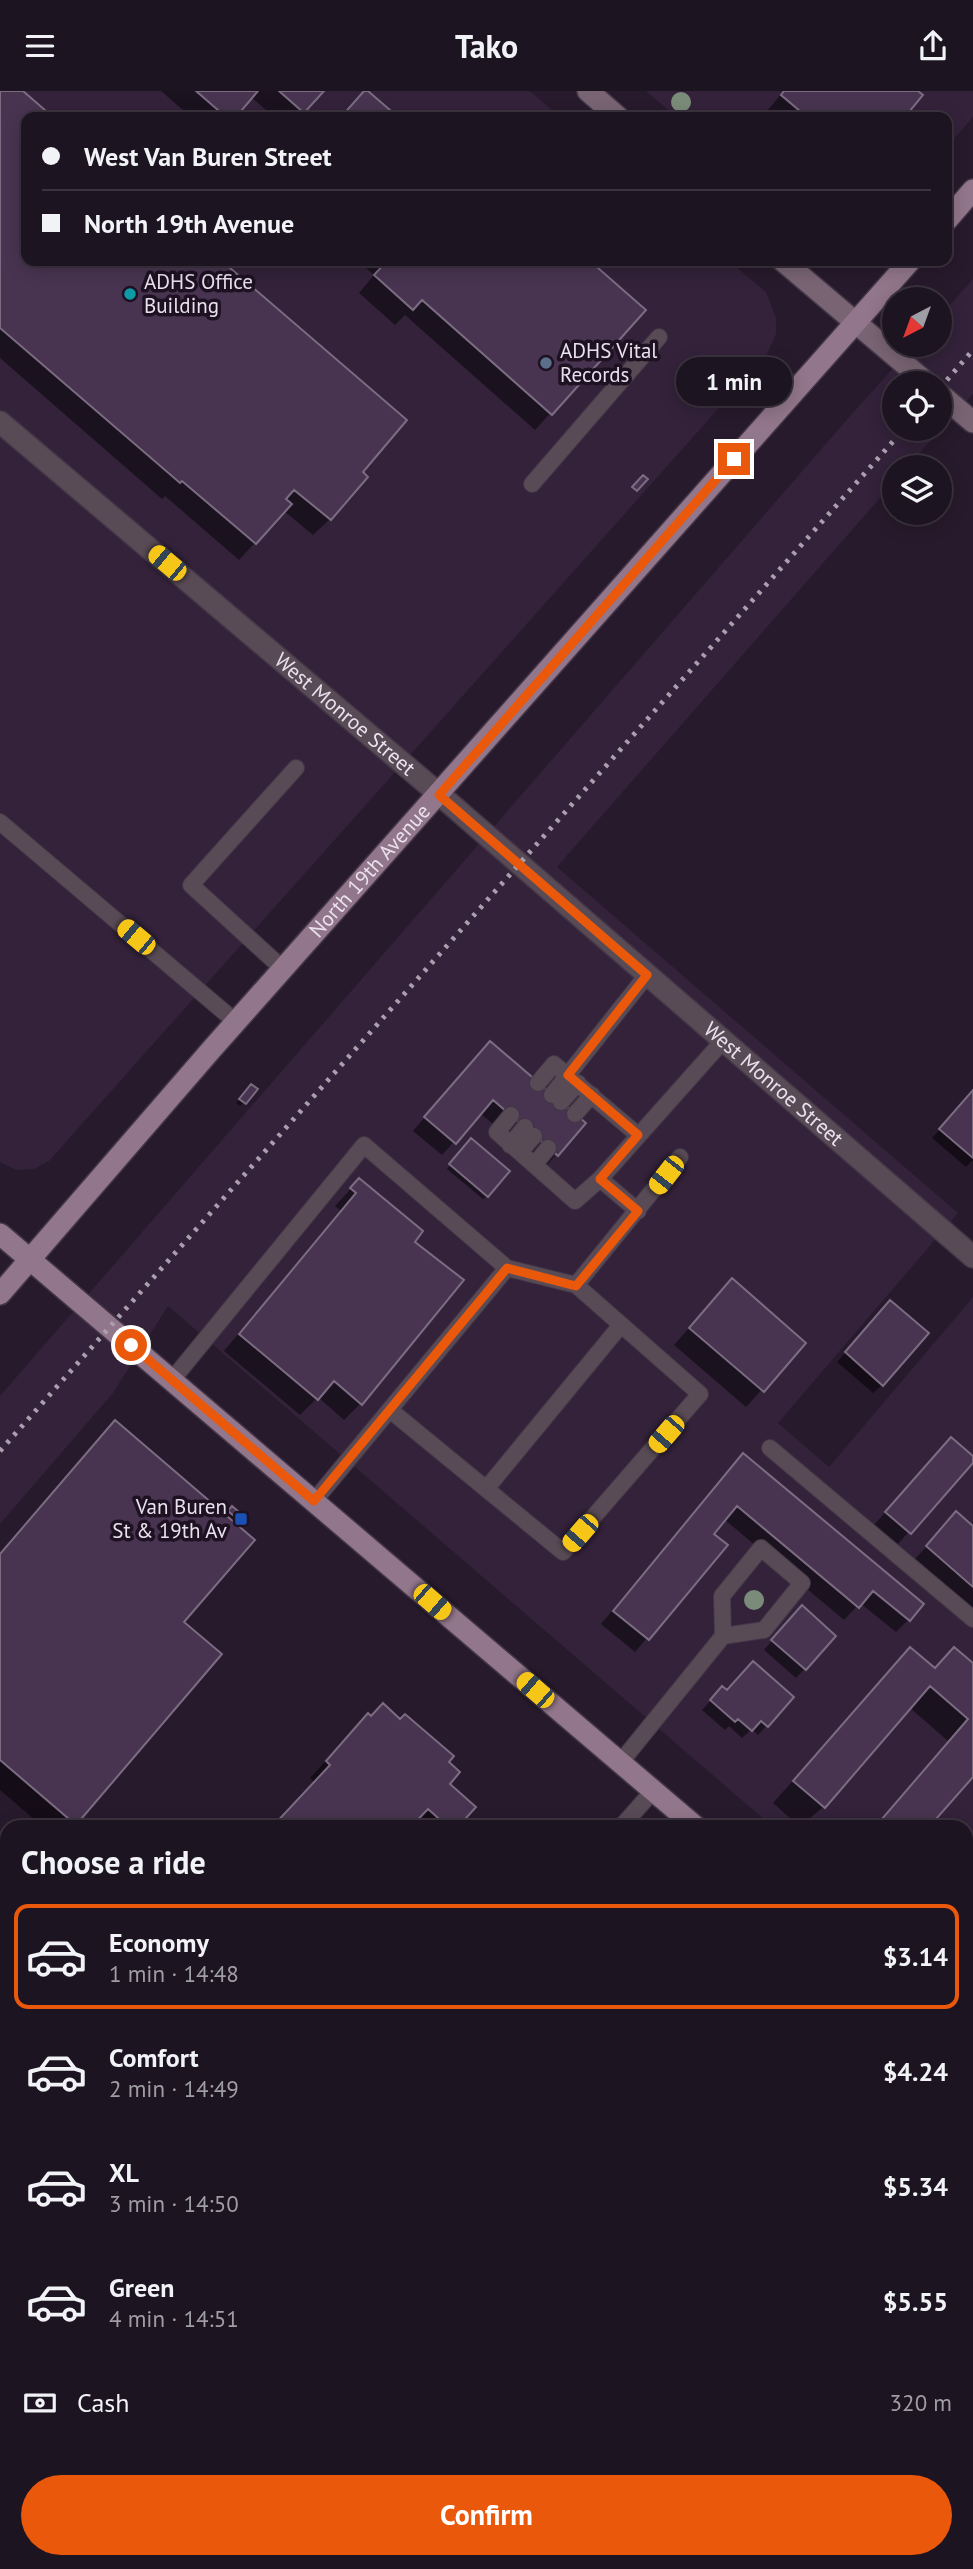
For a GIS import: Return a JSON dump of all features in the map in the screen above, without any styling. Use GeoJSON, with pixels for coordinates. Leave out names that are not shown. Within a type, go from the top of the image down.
{"type":"FeatureCollection","features":[{"type":"Feature","properties":{"kind":"main road"},"geometry":{"type":"LineString","coordinates":[[952,214],[973,190]]}},
{"type":"Feature","properties":{"kind":"main road","name":"North 19th Avenue"},"geometry":{"type":"LineString","coordinates":[[0,1294],[236,1022],[906,266]]}},
{"type":"Feature","properties":{"kind":"main road"},"geometry":{"type":"LineString","coordinates":[[0,1234],[688,1820]]}},
{"type":"Feature","properties":{"kind":"street"},"geometry":{"type":"LineString","coordinates":[[588,91],[612,112]]}},
{"type":"Feature","properties":{"kind":"street"},"geometry":{"type":"LineString","coordinates":[[789,266],[913,371]]}},
{"type":"Feature","properties":{"kind":"street"},"geometry":{"type":"LineString","coordinates":[[952,404],[973,422]]}},
{"type":"Feature","properties":{"kind":"street","name":"West Monroe Street"},"geometry":{"type":"LineString","coordinates":[[0,422],[439,795],[973,1257]]}},
{"type":"Feature","properties":{"kind":"lane"},"geometry":{"type":"LineString","coordinates":[[532,484],[659,337]]}},
{"type":"Feature","properties":{"kind":"lane"},"geometry":{"type":"LineString","coordinates":[[283,969],[191,885],[296,768]]}},
{"type":"Feature","properties":{"kind":"lane"},"geometry":{"type":"LineString","coordinates":[[0,822],[236,1022]]}},
{"type":"Feature","properties":{"kind":"lane"},"geometry":{"type":"LineString","coordinates":[[557,1099],[647,975]]}},
{"type":"Feature","properties":{"kind":"lane"},"geometry":{"type":"LineString","coordinates":[[511,1115],[496,1132],[575,1201],[600,1179],[722,1042]]}},
{"type":"Feature","properties":{"kind":"lane"},"geometry":{"type":"LineString","coordinates":[[538,1083],[554,1064],[638,1135]]}},
{"type":"Feature","properties":{"kind":"lane"},"geometry":{"type":"LineString","coordinates":[[575,1114],[592,1095]]}},
{"type":"Feature","properties":{"kind":"lane"},"geometry":{"type":"LineString","coordinates":[[515,1149],[529,1131]]}},
{"type":"Feature","properties":{"kind":"lane"},"geometry":{"type":"LineString","coordinates":[[172,1381],[364,1145],[507,1268],[576,1286],[700,1394],[563,1552],[390,1410]]}},
{"type":"Feature","properties":{"kind":"lane"},"geometry":{"type":"LineString","coordinates":[[534,1165],[548,1148]]}},
{"type":"Feature","properties":{"kind":"lane"},"geometry":{"type":"LineString","coordinates":[[576,1286],[680,1157]]}},
{"type":"Feature","properties":{"kind":"lane"},"geometry":{"type":"LineString","coordinates":[[600,1179],[638,1211]]}},
{"type":"Feature","properties":{"kind":"lane"},"geometry":{"type":"LineString","coordinates":[[314,1501],[507,1268]]}},
{"type":"Feature","properties":{"kind":"lane"},"geometry":{"type":"LineString","coordinates":[[486,1489],[621,1325]]}},
{"type":"Feature","properties":{"kind":"lane"},"geometry":{"type":"LineString","coordinates":[[771,1448],[973,1619]]}},
{"type":"Feature","properties":{"kind":"lane"},"geometry":{"type":"LineString","coordinates":[[620,1763],[723,1636],[723,1596],[761,1548],[802,1583],[764,1630],[723,1636]]}},
{"type":"Feature","properties":{"kind":"lane"},"geometry":{"type":"LineString","coordinates":[[627,1820],[653,1791]]}},
{"type":"Feature","properties":{"kind":"shaded area"},"geometry":{"type":"Polygon","coordinates":[[[0,91],[530,91],[554,112],[21,112],[21,266],[735,266],[766,292],[776,318],[776,334],[767,354],[49,1161],[34,1169],[16,1170],[0,1162],[0,91]]]}},
{"type":"Feature","properties":{"kind":"shaded area"},"geometry":{"type":"Polygon","coordinates":[[[646,91],[973,91],[973,117],[952,141],[952,112],[670,112],[646,91]]]}},
{"type":"Feature","properties":{"kind":"shaded area"},"geometry":{"type":"Polygon","coordinates":[[[973,279],[973,394],[952,417],[952,371],[891,371],[903,357],[952,357],[952,303],[973,279]]]}},
{"type":"Feature","properties":{"kind":"shaded area"},"geometry":{"type":"Polygon","coordinates":[[[882,380],[882,441],[931,441],[918,455],[882,455],[882,496],[557,867],[958,1213],[778,1423],[829,1467],[973,1297],[973,1820],[765,1820],[168,1306],[113,1393],[0,1524],[0,1396],[882,380]]]}},
{"type":"Feature","properties":{"kind":"building","name":"ADHS Office Building"},"geometry":{"type":"Polygon","coordinates":[[[0,91],[23,91],[47,112],[21,112],[21,266],[228,266],[407,420],[363,472],[368,477],[331,520],[294,490],[286,499],[292,504],[256,544],[182,481],[180,483],[0,328],[0,91]]]}},
{"type":"Feature","properties":{"kind":"building"},"geometry":{"type":"Polygon","coordinates":[[[196,91],[258,91],[240,112],[220,112],[196,91]]]}},
{"type":"Feature","properties":{"kind":"building"},"geometry":{"type":"Polygon","coordinates":[[[279,91],[324,91],[303,112],[279,91]]]}},
{"type":"Feature","properties":{"kind":"building"},"geometry":{"type":"Polygon","coordinates":[[[364,91],[368,91],[392,112],[345,112],[364,91]]]}},
{"type":"Feature","properties":{"kind":"building"},"geometry":{"type":"Polygon","coordinates":[[[784,91],[918,91],[923,95],[909,112],[801,112],[781,95],[784,91]]]}},
{"type":"Feature","properties":{"kind":"building","name":"ADHS Vital Records"},"geometry":{"type":"Polygon","coordinates":[[[382,266],[596,266],[646,310],[552,415],[422,300],[413,310],[374,275],[382,266]]]}},
{"type":"Feature","properties":{"kind":"building"},"geometry":{"type":"Polygon","coordinates":[[[643,475],[648,479],[637,491],[632,487],[643,475]]]}},
{"type":"Feature","properties":{"kind":"building"},"geometry":{"type":"Polygon","coordinates":[[[490,1041],[586,1123],[558,1156],[493,1100],[456,1144],[424,1117],[490,1041]]]}},
{"type":"Feature","properties":{"kind":"building"},"geometry":{"type":"Polygon","coordinates":[[[251,1084],[258,1089],[246,1104],[239,1099],[251,1084]]]}},
{"type":"Feature","properties":{"kind":"building"},"geometry":{"type":"Polygon","coordinates":[[[973,1090],[973,1158],[939,1129],[973,1090]]]}},
{"type":"Feature","properties":{"kind":"building"},"geometry":{"type":"Polygon","coordinates":[[[471,1138],[510,1171],[488,1197],[449,1164],[471,1138]]]}},
{"type":"Feature","properties":{"kind":"building"},"geometry":{"type":"Polygon","coordinates":[[[359,1178],[423,1231],[415,1242],[464,1280],[362,1405],[334,1381],[318,1400],[239,1334],[356,1193],[350,1188],[359,1178]]]}},
{"type":"Feature","properties":{"kind":"building"},"geometry":{"type":"Polygon","coordinates":[[[732,1278],[806,1343],[764,1392],[689,1328],[732,1278]]]}},
{"type":"Feature","properties":{"kind":"building"},"geometry":{"type":"Polygon","coordinates":[[[890,1300],[929,1333],[883,1386],[845,1352],[890,1300]]]}},
{"type":"Feature","properties":{"kind":"building"},"geometry":{"type":"Polygon","coordinates":[[[115,1420],[255,1540],[184,1622],[222,1654],[80,1820],[70,1820],[0,1760],[0,1554],[115,1420]]]}},
{"type":"Feature","properties":{"kind":"building"},"geometry":{"type":"Polygon","coordinates":[[[951,1437],[973,1456],[973,1463],[911,1534],[885,1512],[951,1437]]]}},
{"type":"Feature","properties":{"kind":"building"},"geometry":{"type":"Polygon","coordinates":[[[743,1453],[924,1604],[910,1621],[873,1591],[859,1608],[737,1506],[714,1534],[728,1545],[649,1640],[613,1611],[743,1453]]]}},
{"type":"Feature","properties":{"kind":"building"},"geometry":{"type":"Polygon","coordinates":[[[232,1506],[246,1518],[242,1523],[228,1511],[232,1506]]]}},
{"type":"Feature","properties":{"kind":"building"},"geometry":{"type":"Polygon","coordinates":[[[956,1511],[973,1526],[973,1587],[926,1546],[956,1511]]]}},
{"type":"Feature","properties":{"kind":"building"},"geometry":{"type":"Polygon","coordinates":[[[802,1605],[836,1636],[806,1670],[771,1640],[802,1605]]]}},
{"type":"Feature","properties":{"kind":"building"},"geometry":{"type":"Polygon","coordinates":[[[910,1647],[935,1668],[954,1647],[973,1663],[973,1777],[935,1820],[881,1820],[968,1719],[930,1686],[825,1808],[793,1781],[910,1647]]]}},
{"type":"Feature","properties":{"kind":"building"},"geometry":{"type":"Polygon","coordinates":[[[753,1661],[794,1697],[768,1727],[761,1721],[752,1731],[738,1719],[735,1722],[710,1700],[722,1686],[727,1690],[753,1661]]]}},
{"type":"Feature","properties":{"kind":"building"},"geometry":{"type":"Polygon","coordinates":[[[383,1703],[400,1719],[405,1714],[454,1756],[449,1762],[460,1772],[450,1784],[476,1807],[464,1820],[440,1820],[428,1809],[418,1820],[279,1820],[330,1765],[326,1761],[368,1713],[371,1716],[383,1703]]]}},
{"type":"Feature","properties":{"kind":"railway"},"geometry":{"type":"LineString","coordinates":[[952,374],[973,350]]}},
{"type":"Feature","properties":{"kind":"railway"},"geometry":{"type":"LineString","coordinates":[[0,1451],[893,441]]}},
{"type":"Feature","properties":{"kind":"place","name":"ADHS Office Building"},"geometry":{"type":"Point","coordinates":[130,294]}},
{"type":"Feature","properties":{"kind":"place","name":"ADHS Vital Records"},"geometry":{"type":"Point","coordinates":[546,363]}},
{"type":"Feature","properties":{"kind":"place","name":"Van Buren St & 19th Av"},"geometry":{"type":"Point","coordinates":[241,1519]}},
{"type":"Feature","properties":{"kind":"route"},"geometry":{"type":"LineString","coordinates":[[131,1345],[314,1501],[507,1268],[576,1286],[638,1211],[600,1179],[638,1135],[568,1075],[647,975],[439,795],[734,459]]}}]}
